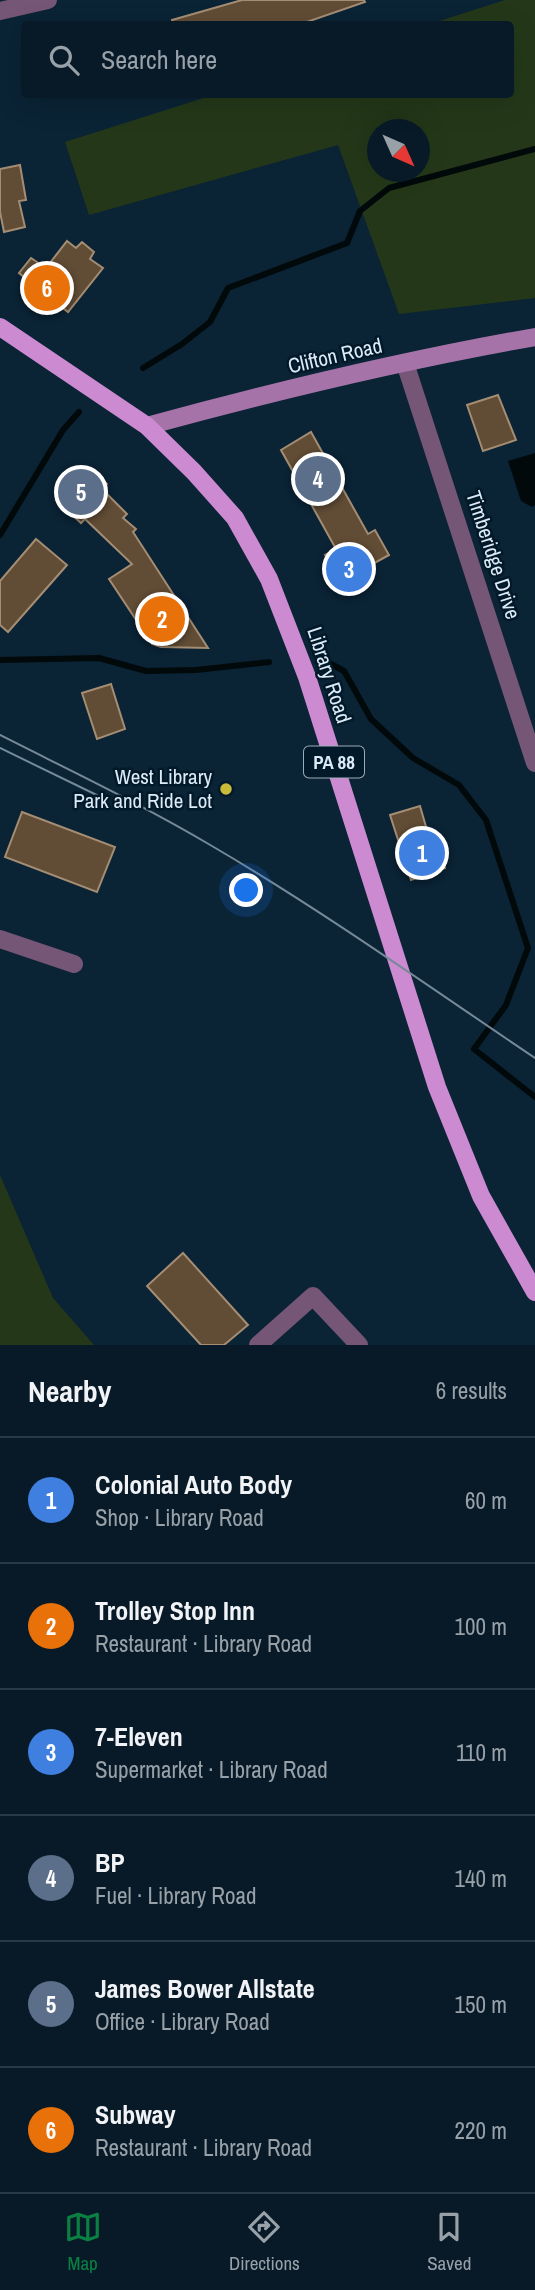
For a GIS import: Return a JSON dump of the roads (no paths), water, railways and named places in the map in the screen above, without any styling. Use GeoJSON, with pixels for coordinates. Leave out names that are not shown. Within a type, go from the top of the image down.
{"type":"FeatureCollection","features":[{"type":"Feature","properties":{"kind":"main road","name":"Library Road"},"geometry":{"type":"LineString","coordinates":[[0,327],[147,426],[194,472],[234,518],[269,579],[307,677],[437,1087],[481,1196],[535,1292]]}},
{"type":"Feature","properties":{"kind":"main road","name":"Clifton Road"},"geometry":{"type":"LineString","coordinates":[[147,426],[314,383],[535,337]]}},
{"type":"Feature","properties":{"kind":"street"},"geometry":{"type":"LineString","coordinates":[[0,11],[48,0]]}},
{"type":"Feature","properties":{"kind":"street","name":"Timberidge Drive"},"geometry":{"type":"LineString","coordinates":[[405,363],[535,763]]}},
{"type":"Feature","properties":{"kind":"street"},"geometry":{"type":"LineString","coordinates":[[0,939],[74,964]]}},
{"type":"Feature","properties":{"kind":"street"},"geometry":{"type":"LineString","coordinates":[[258,1345],[313,1296],[359,1345]]}},
{"type":"Feature","properties":{"kind":"waterway"},"geometry":{"type":"LineString","coordinates":[[143,368],[182,344],[210,322],[228,288],[347,243],[360,211],[389,188],[535,149]]}},
{"type":"Feature","properties":{"kind":"waterway"},"geometry":{"type":"LineString","coordinates":[[0,535],[63,430],[79,412]]}},
{"type":"Feature","properties":{"kind":"waterway"},"geometry":{"type":"LineString","coordinates":[[0,660],[99,658],[146,671],[196,670],[269,662]]}},
{"type":"Feature","properties":{"kind":"waterway"},"geometry":{"type":"LineString","coordinates":[[331,664],[344,671],[371,719],[413,758],[459,785],[486,820],[528,948],[506,1005],[474,1049],[535,1097]]}},
{"type":"Feature","properties":{"kind":"tram line"},"geometry":{"type":"LineString","coordinates":[[0,735],[160,816],[212,846],[375,949],[535,1058]]}},
{"type":"Feature","properties":{"kind":"tram line"},"geometry":{"type":"LineString","coordinates":[[0,748],[107,800]]}},
{"type":"Feature","properties":{"kind":"place","name":"Subway"},"geometry":{"type":"Point","coordinates":[47,288]}},
{"type":"Feature","properties":{"kind":"place","name":"BP"},"geometry":{"type":"Point","coordinates":[318,479]}},
{"type":"Feature","properties":{"kind":"place","name":"James Bower Allstate"},"geometry":{"type":"Point","coordinates":[81,492]}},
{"type":"Feature","properties":{"kind":"place","name":"7-Eleven"},"geometry":{"type":"Point","coordinates":[349,569]}},
{"type":"Feature","properties":{"kind":"place","name":"Trolley Stop Inn"},"geometry":{"type":"Point","coordinates":[162,619]}},
{"type":"Feature","properties":{"kind":"place","name":"West Library Park and Ride Lot"},"geometry":{"type":"Point","coordinates":[226,789]}},
{"type":"Feature","properties":{"kind":"place","name":"Colonial Auto Body"},"geometry":{"type":"Point","coordinates":[422,853]}}]}
